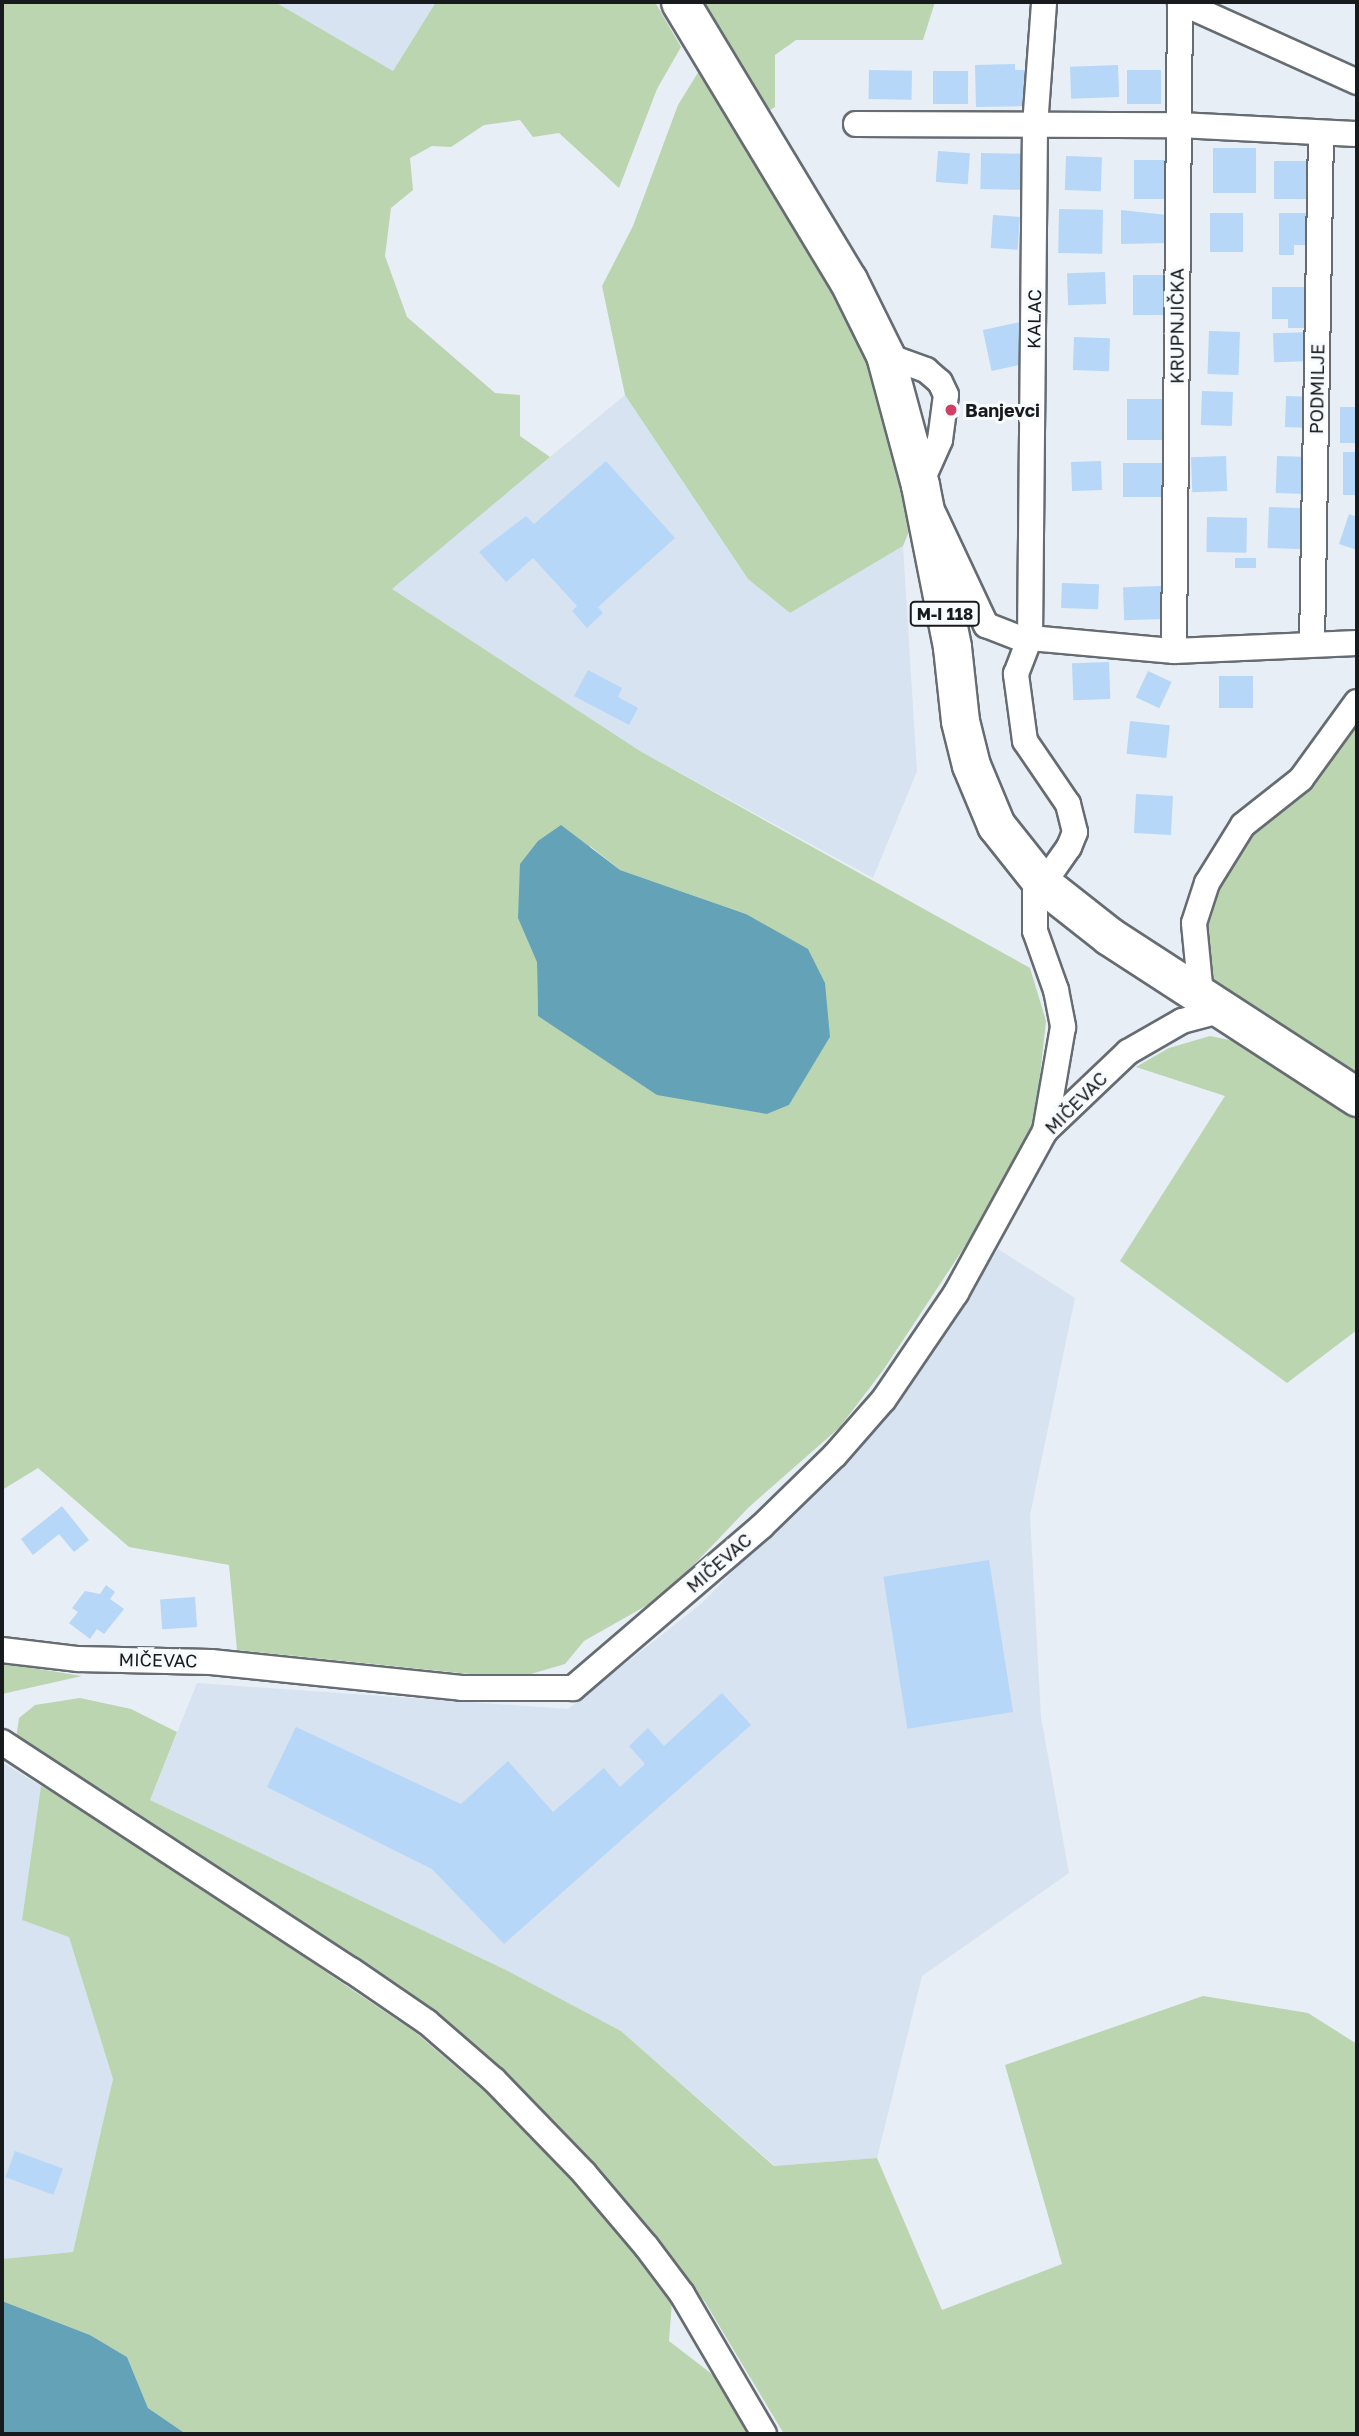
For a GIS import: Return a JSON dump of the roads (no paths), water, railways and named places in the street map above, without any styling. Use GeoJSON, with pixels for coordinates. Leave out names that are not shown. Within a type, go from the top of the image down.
{"type":"FeatureCollection","features":[{"type":"Feature","properties":{"kind":"main road","name":"M-I 118"},"geometry":{"type":"LineString","coordinates":[[680,2],[848,281],[885,355],[922,493],[971,765],[996,825],[1039,879],[1109,936],[1357,1097]]}},
{"type":"Feature","properties":{"kind":"street","name":"KALAC"},"geometry":{"type":"LineString","coordinates":[[1039,879],[1069,847],[1075,832],[1068,804],[1025,741],[1016,674],[1029,639],[1035,126],[1044,2]]}},
{"type":"Feature","properties":{"kind":"street"},"geometry":{"type":"LineString","coordinates":[[1180,2],[1357,82]]}},
{"type":"Feature","properties":{"kind":"street","name":"KRUPNJIČKA"},"geometry":{"type":"LineString","coordinates":[[1174,651],[1180,2]]}},
{"type":"Feature","properties":{"kind":"street"},"geometry":{"type":"LineString","coordinates":[[856,124],[1179,125],[1357,134]]}},
{"type":"Feature","properties":{"kind":"street","name":"PODMILJE"},"geometry":{"type":"LineString","coordinates":[[1312,644],[1321,134]]}},
{"type":"Feature","properties":{"kind":"street"},"geometry":{"type":"LineString","coordinates":[[922,493],[943,525],[986,625],[1029,639],[1174,651],[1357,643]]}},
{"type":"Feature","properties":{"kind":"street"},"geometry":{"type":"LineString","coordinates":[[1212,1003],[1194,923],[1208,883],[1243,825],[1301,779],[1357,702]]}},
{"type":"Feature","properties":{"kind":"street"},"geometry":{"type":"LineString","coordinates":[[1039,879],[1035,931],[1056,990],[1063,1027],[1045,1131]]}},
{"type":"Feature","properties":{"kind":"street","name":"MIČEVAC"},"geometry":{"type":"LineString","coordinates":[[2,1650],[78,1659],[211,1662],[462,1688],[573,1688],[761,1527],[835,1455],[884,1399],[956,1293],[1045,1131],[1128,1052],[1212,1003]]}},
{"type":"Feature","properties":{"kind":"street"},"geometry":{"type":"LineString","coordinates":[[2,1742],[362,1977],[426,2022],[494,2080],[584,2173],[660,2265],[682,2294],[764,2434]]}},
{"type":"Feature","properties":{"kind":"water"},"geometry":{"type":"Polygon","coordinates":[[[561,825],[620,870],[746,914],[808,949],[825,983],[830,1037],[789,1105],[767,1114],[657,1095],[538,1016],[537,962],[518,918],[520,864],[538,841],[561,825]]]}},
{"type":"Feature","properties":{"kind":"water"},"geometry":{"type":"Polygon","coordinates":[[[2,2301],[90,2335],[127,2357],[148,2408],[186,2434],[2,2434],[2,2301]]]}},
{"type":"Feature","properties":{"kind":"place","name":"Banjevci"},"geometry":{"type":"Point","coordinates":[951,410]}}]}
